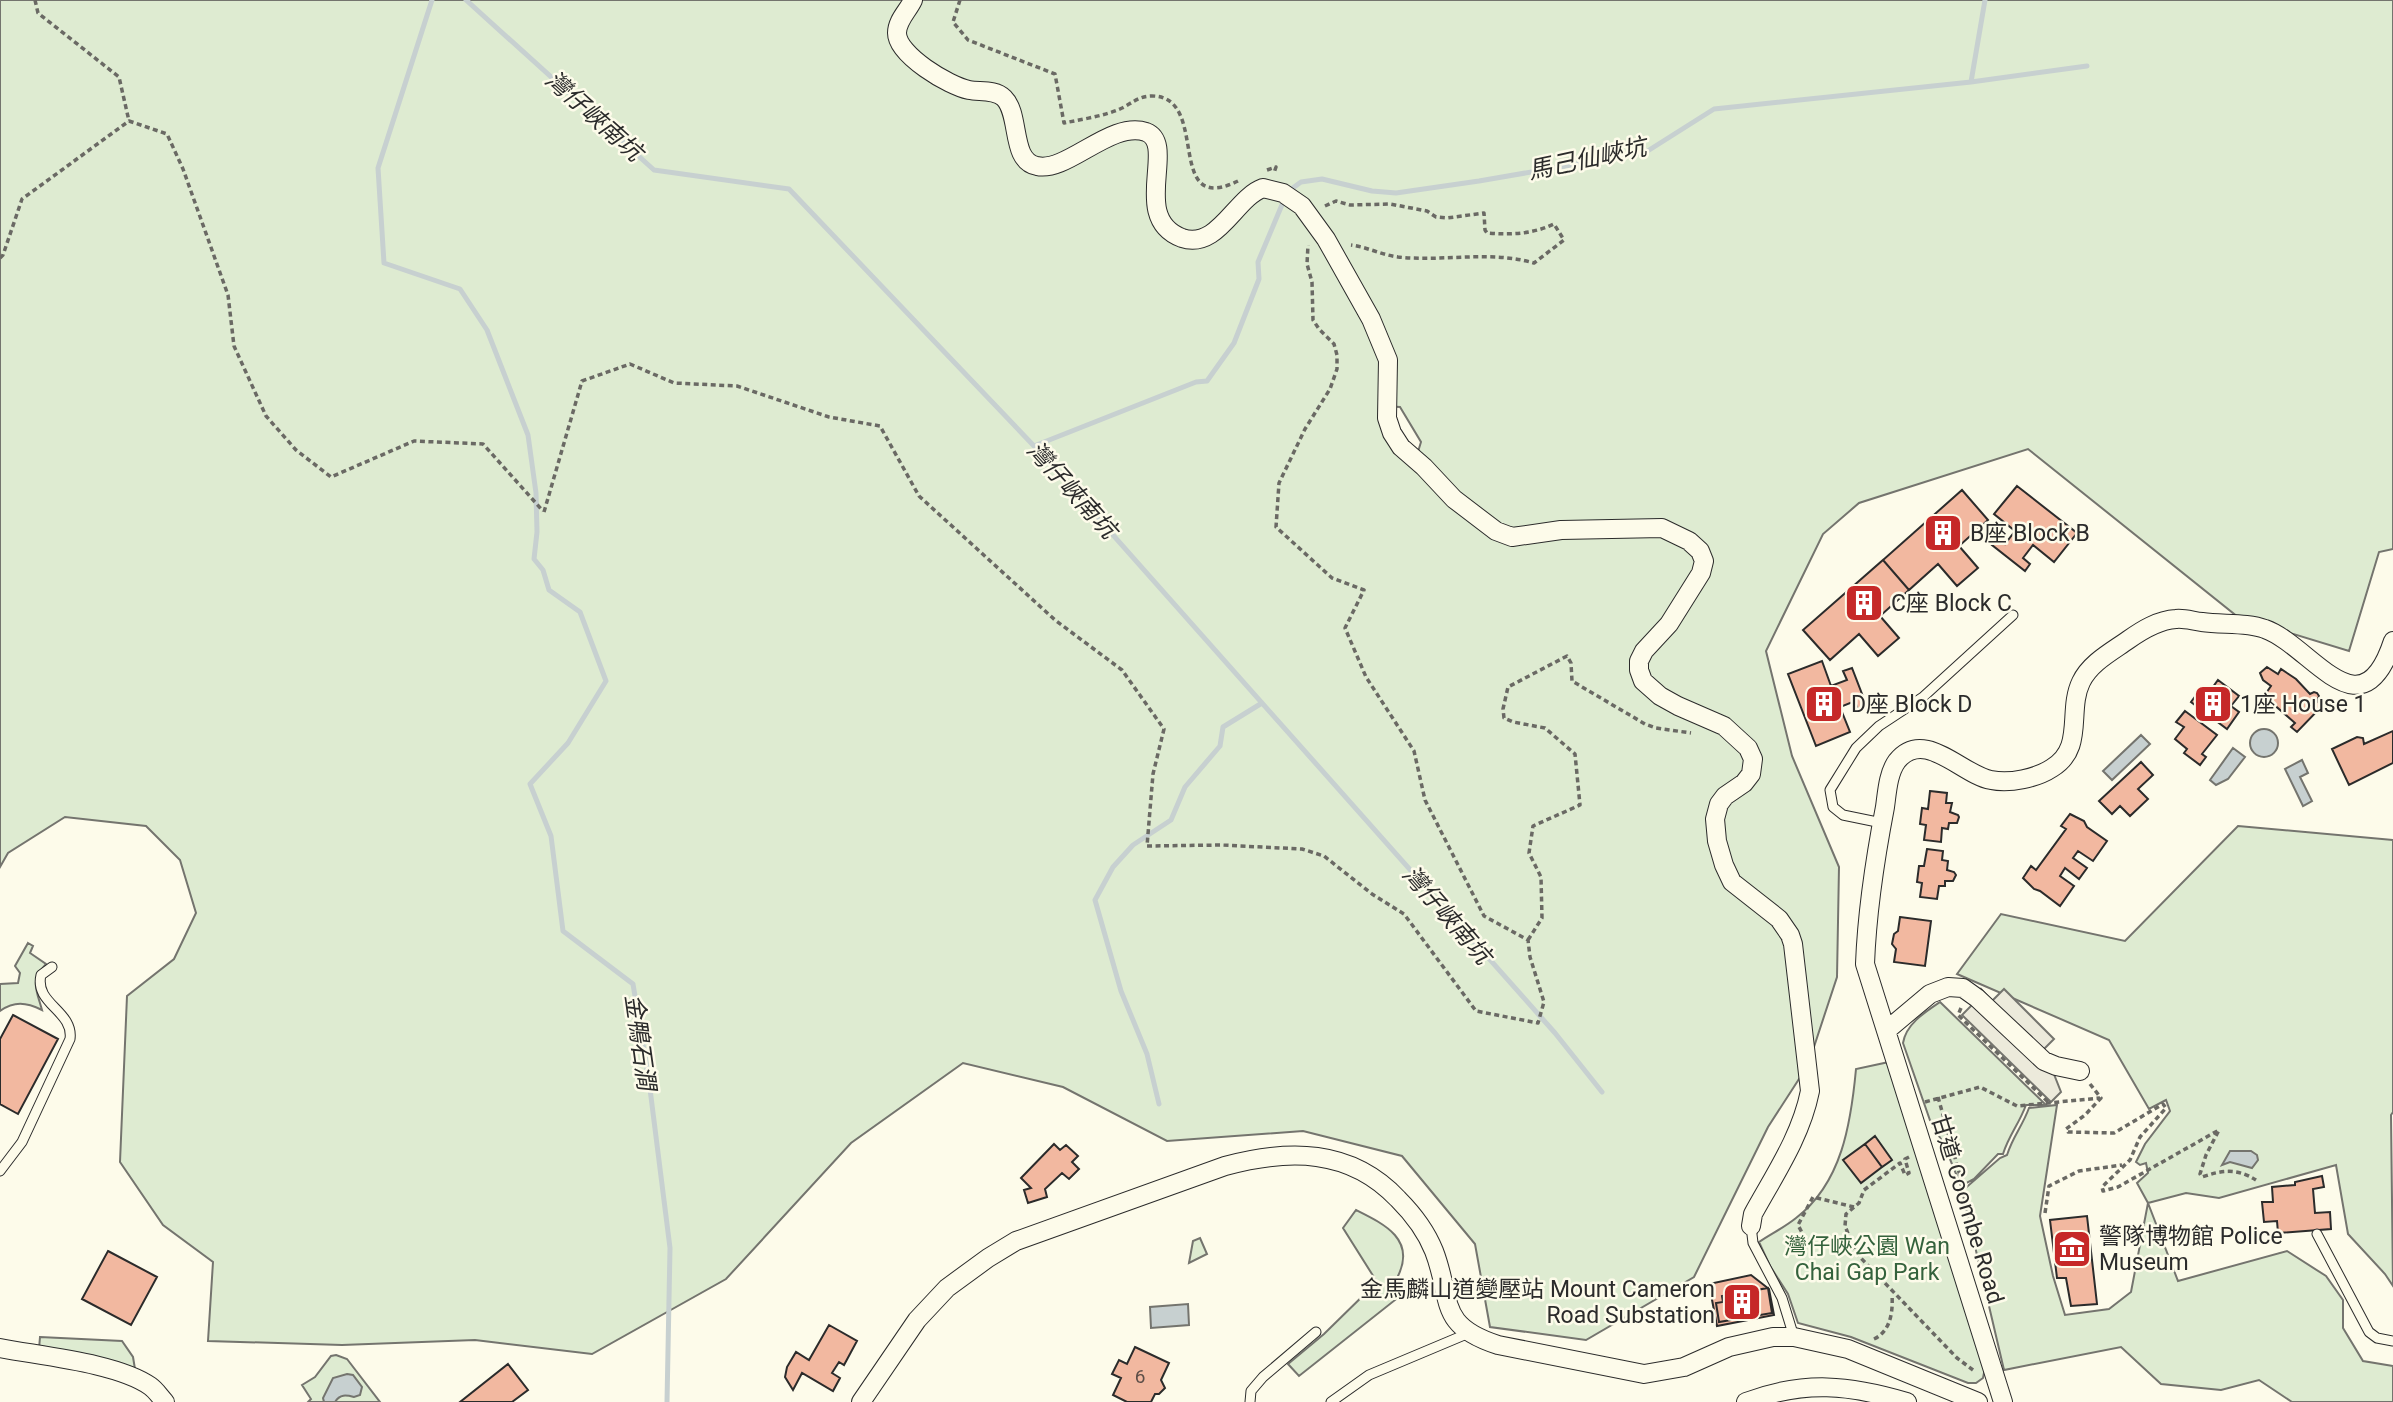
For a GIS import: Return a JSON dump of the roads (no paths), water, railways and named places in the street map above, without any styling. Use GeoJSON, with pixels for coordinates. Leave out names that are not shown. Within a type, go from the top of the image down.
{"type":"FeatureCollection","features":[{"type":"Feature","properties":{"kind":"street"},"geometry":{"type":"LineString","coordinates":[[913,0],[898,27],[897,35],[901,47],[953,84],[1004,98],[1013,115],[1020,151],[1032,165],[1042,167],[1063,160],[1116,135],[1135,131],[1147,133],[1154,138],[1157,149],[1157,213],[1169,229],[1187,239],[1209,235],[1266,179],[1306,211],[1332,248],[1371,319],[1388,360],[1387,418],[1392,433],[1401,447],[1454,499],[1496,531],[1517,537],[1561,530],[1662,528],[1689,541],[1702,554],[1701,573],[1670,624],[1644,651],[1639,661],[1639,670],[1643,681],[1660,696],[1724,726],[1748,748],[1753,759],[1751,774],[1719,804],[1714,819],[1717,841],[1732,883],[1779,919],[1794,944],[1810,1091],[1806,1112],[1797,1135],[1753,1214],[1751,1226]]}},
{"type":"Feature","properties":{"kind":"street","name":"甘道 Coombe Road"},"geometry":{"type":"LineString","coordinates":[[2000,1394],[1865,964],[1874,865],[1892,771],[1903,755],[1912,750],[1932,750],[1971,773],[1991,780],[2011,781],[2044,773],[2056,766],[2071,746],[2075,734],[2075,698],[2082,680],[2093,665],[2158,622],[2176,619],[2264,628],[2345,684],[2359,684],[2371,680],[2380,670],[2393,641]]}},
{"type":"Feature","properties":{"kind":"street"},"geometry":{"type":"LineString","coordinates":[[1887,1030],[1930,994],[1948,987],[1963,988],[1978,998],[2044,1060],[2056,1066],[2080,1071]]}},
{"type":"Feature","properties":{"kind":"street"},"geometry":{"type":"LineString","coordinates":[[861,1402],[917,1320],[965,1273],[1016,1241],[1225,1166],[1254,1158],[1277,1156],[1326,1158],[1368,1173],[1386,1186],[1422,1226],[1434,1253],[1450,1311],[1469,1333],[1498,1345],[1644,1374],[1684,1367],[1729,1347],[1773,1336],[1794,1337],[1848,1349],[1978,1402]]}},
{"type":"Feature","properties":{"kind":"street"},"geometry":{"type":"LineString","coordinates":[[0,1348],[113,1369],[152,1387],[165,1402]]}},
{"type":"Feature","properties":{"kind":"street"},"geometry":{"type":"LineString","coordinates":[[1746,1402],[1783,1391],[1846,1387],[1907,1402]]}},
{"type":"Feature","properties":{"kind":"lane"},"geometry":{"type":"LineString","coordinates":[[1882,823],[1843,815],[1833,807],[1830,790],[1846,761],[1867,737],[1923,697],[2013,615]]}},
{"type":"Feature","properties":{"kind":"lane"},"geometry":{"type":"LineString","coordinates":[[0,1171],[22,1142],[70,1039],[72,1031],[69,1023],[41,993],[41,975],[52,967]]}},
{"type":"Feature","properties":{"kind":"lane"},"geometry":{"type":"LineString","coordinates":[[1751,1226],[1754,1243],[1782,1298],[1794,1337]]}},
{"type":"Feature","properties":{"kind":"lane"},"geometry":{"type":"LineString","coordinates":[[2317,1234],[2369,1332],[2377,1338],[2393,1341]]}},
{"type":"Feature","properties":{"kind":"lane"},"geometry":{"type":"LineString","coordinates":[[1250,1402],[1251,1391],[1263,1377],[1317,1332]]}},
{"type":"Feature","properties":{"kind":"lane"},"geometry":{"type":"LineString","coordinates":[[1331,1402],[1369,1375],[1469,1333]]}},
{"type":"Feature","properties":{"kind":"waterway","name":"金鴨石澗"},"geometry":{"type":"LineString","coordinates":[[432,0],[378,168],[384,263],[460,289],[487,330],[528,435],[536,493],[537,532],[534,559],[543,570],[549,590],[580,612],[606,681],[568,743],[530,784],[551,836],[563,931],[633,984],[649,1081],[670,1248],[667,1402]]}},
{"type":"Feature","properties":{"kind":"waterway","name":"灣仔峽南坑"},"geometry":{"type":"LineString","coordinates":[[466,0],[654,170],[789,189],[1034,446],[1555,1033],[1602,1092]]}},
{"type":"Feature","properties":{"kind":"waterway"},"geometry":{"type":"LineString","coordinates":[[1971,82],[1985,0]]}},
{"type":"Feature","properties":{"kind":"waterway","name":"馬己仙峽坑"},"geometry":{"type":"LineString","coordinates":[[1290,190],[1301,182],[1322,179],[1372,191],[1396,193],[1479,181],[1646,152],[1714,109],[1971,82],[2087,66]]}},
{"type":"Feature","properties":{"kind":"waterway","name":"馬己仙峽坑"},"geometry":{"type":"LineString","coordinates":[[1034,446],[1196,382],[1207,381],[1234,343],[1259,279],[1258,262],[1284,200]]}},
{"type":"Feature","properties":{"kind":"waterway"},"geometry":{"type":"LineString","coordinates":[[1159,1104],[1147,1054],[1121,991],[1095,900],[1113,867],[1133,845],[1171,820],[1185,787],[1220,746],[1223,727],[1262,703]]}},
{"type":"Feature","properties":{"kind":"place","name":"B座 Block B"},"geometry":{"type":"Point","coordinates":[1943,533]}},
{"type":"Feature","properties":{"kind":"place","name":"C座 Block C"},"geometry":{"type":"Point","coordinates":[1864,603]}},
{"type":"Feature","properties":{"kind":"place","name":"D座 Block D"},"geometry":{"type":"Point","coordinates":[1824,704]}},
{"type":"Feature","properties":{"kind":"place","name":"1座 House 1"},"geometry":{"type":"Point","coordinates":[2213,704]}},
{"type":"Feature","properties":{"kind":"place","name":"警隊博物館 Police Museum"},"geometry":{"type":"Point","coordinates":[2072,1249]}},
{"type":"Feature","properties":{"kind":"place","name":"金馬麟山道變壓站 Mount Cameron Road Substation"},"geometry":{"type":"Point","coordinates":[1742,1302]}},
{"type":"Feature","properties":{"kind":"park label","name":"灣仔峽公園 Wan Chai Gap Park"},"geometry":{"type":"Point","coordinates":[1867,1259]}}]}
